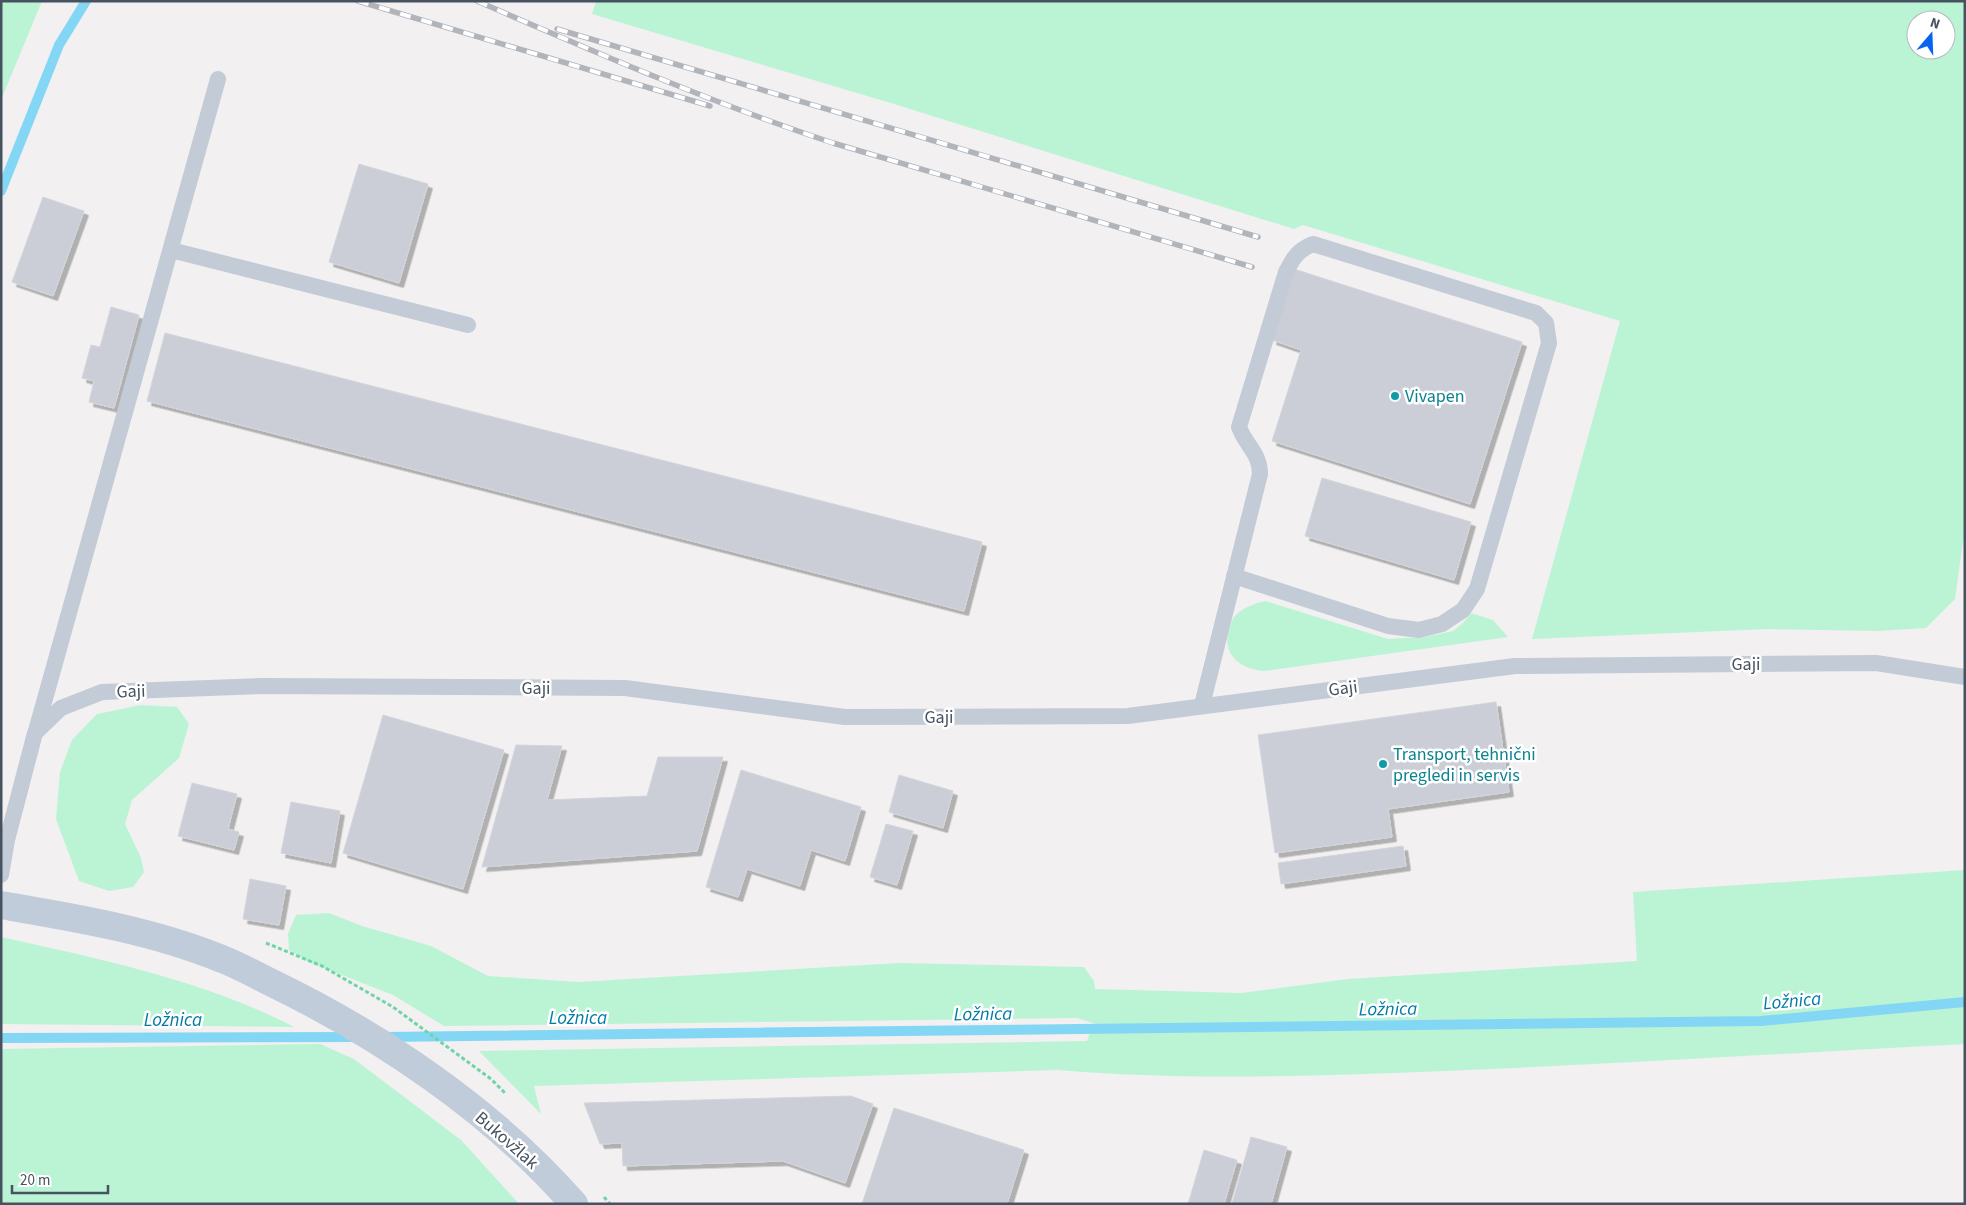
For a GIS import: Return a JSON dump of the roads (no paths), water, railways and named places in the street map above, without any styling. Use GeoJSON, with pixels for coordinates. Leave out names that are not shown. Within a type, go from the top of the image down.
{"type":"FeatureCollection","features":[{"type":"Feature","properties":{"kind":"street","name":"Bukovžlak"},"geometry":{"type":"LineString","coordinates":[[1,905],[84,920],[148,935],[222,959],[321,1006],[437,1081],[506,1137],[574,1204]]}},
{"type":"Feature","properties":{"kind":"lane"},"geometry":{"type":"LineString","coordinates":[[1,874],[7,840],[35,733],[218,79]]}},
{"type":"Feature","properties":{"kind":"lane"},"geometry":{"type":"LineString","coordinates":[[1202,705],[1234,576],[1260,474],[1260,462],[1243,438],[1239,427],[1286,272],[1293,258],[1302,248],[1313,244],[1536,313],[1546,323],[1549,343],[1477,589],[1462,610],[1442,624],[1419,630],[1388,626],[1234,576]]}},
{"type":"Feature","properties":{"kind":"lane"},"geometry":{"type":"LineString","coordinates":[[171,250],[468,325]]}},
{"type":"Feature","properties":{"kind":"lane","name":"Gaji"},"geometry":{"type":"LineString","coordinates":[[35,733],[61,708],[102,692],[260,686],[625,688],[845,717],[1128,716],[1515,666],[1876,663],[1965,677]]}},
{"type":"Feature","properties":{"kind":"waterway"},"geometry":{"type":"LineString","coordinates":[[1,191],[59,45],[86,1]]}},
{"type":"Feature","properties":{"kind":"waterway","name":"Ložnica"},"geometry":{"type":"LineString","coordinates":[[384,1037],[1761,1021],[1965,1002]]}},
{"type":"Feature","properties":{"kind":"waterway","name":"Ložnica"},"geometry":{"type":"LineString","coordinates":[[1,1038],[357,1037]]}},
{"type":"Feature","properties":{"kind":"railway"},"geometry":{"type":"LineString","coordinates":[[358,1],[710,106]]}},
{"type":"Feature","properties":{"kind":"railway"},"geometry":{"type":"LineString","coordinates":[[477,1],[654,76],[788,128],[1252,267]]}},
{"type":"Feature","properties":{"kind":"railway"},"geometry":{"type":"LineString","coordinates":[[557,29],[1258,237]]}},
{"type":"Feature","properties":{"kind":"place","name":"Vivapen"},"geometry":{"type":"Point","coordinates":[1395,396]}},
{"type":"Feature","properties":{"kind":"place","name":"Transport, tehnični pregledi in servis"},"geometry":{"type":"Point","coordinates":[1383,764]}}]}
